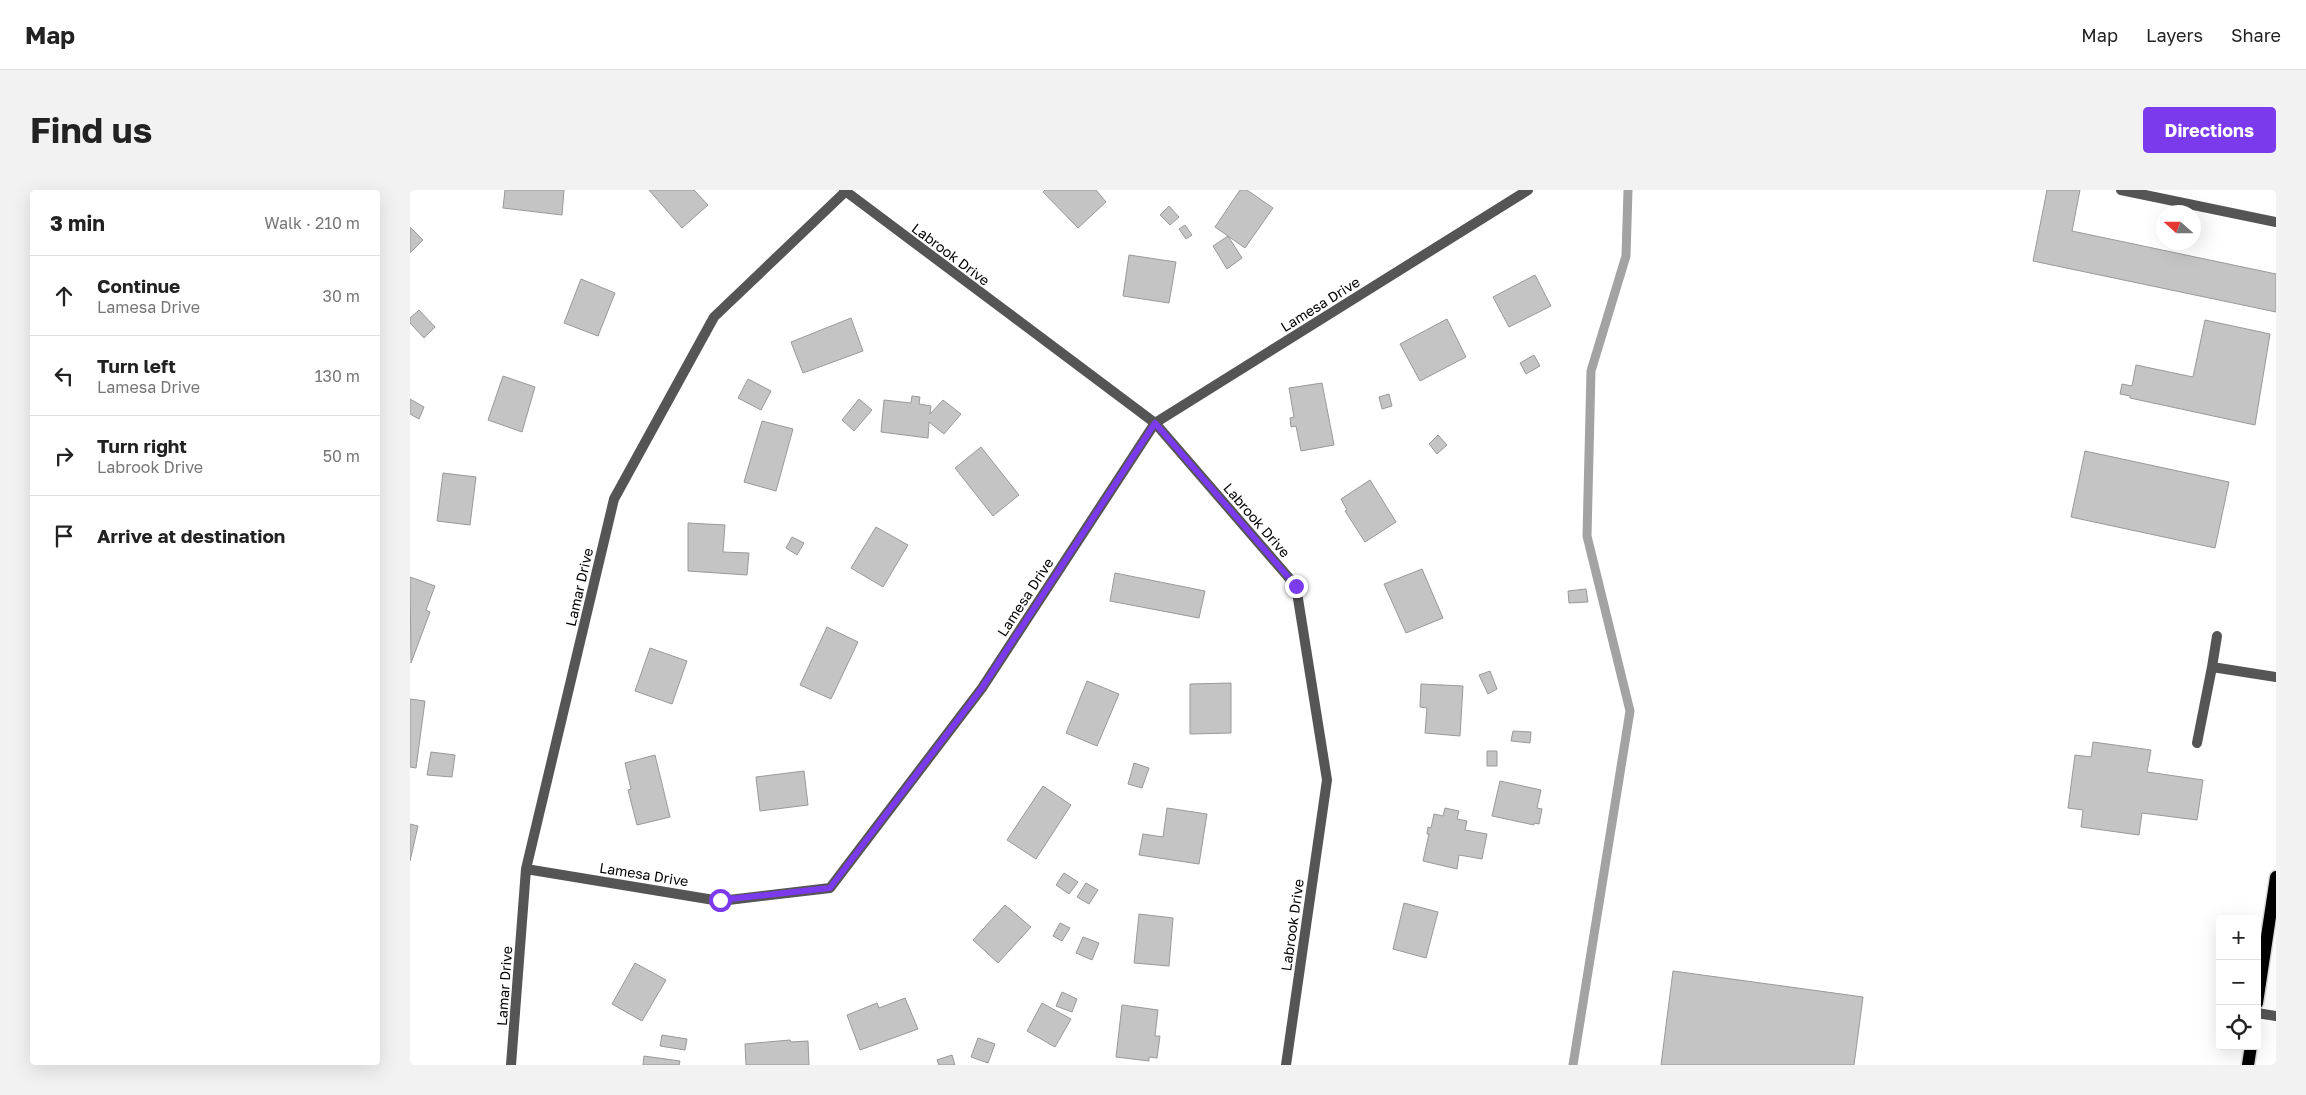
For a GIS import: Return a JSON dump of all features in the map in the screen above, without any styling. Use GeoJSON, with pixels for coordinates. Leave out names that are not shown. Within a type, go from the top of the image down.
{"type":"FeatureCollection","features":[{"type":"Feature","properties":{"kind":"main road"},"geometry":{"type":"LineString","coordinates":[[2261,976],[2276,877]]}},
{"type":"Feature","properties":{"kind":"main road"},"geometry":{"type":"LineString","coordinates":[[2248,1065],[2250,1050]]}},
{"type":"Feature","properties":{"kind":"street","name":"Lamesa Drive"},"geometry":{"type":"LineString","coordinates":[[526,870],[720,900],[830,888],[982,688],[1155,423],[1528,190]]}},
{"type":"Feature","properties":{"kind":"street"},"geometry":{"type":"LineString","coordinates":[[2120,190],[2276,222]]}},
{"type":"Feature","properties":{"kind":"street","name":"Labrook Drive"},"geometry":{"type":"LineString","coordinates":[[844,191],[1155,423],[1296,586],[1327,780],[1286,1065]]}},
{"type":"Feature","properties":{"kind":"street","name":"Lamar Drive"},"geometry":{"type":"LineString","coordinates":[[511,1065],[526,870],[614,499],[714,316],[844,191]]}},
{"type":"Feature","properties":{"kind":"street"},"geometry":{"type":"LineString","coordinates":[[2197,743],[2218,636]]}},
{"type":"Feature","properties":{"kind":"street"},"geometry":{"type":"LineString","coordinates":[[2212,667],[2276,677]]}},
{"type":"Feature","properties":{"kind":"street"},"geometry":{"type":"LineString","coordinates":[[2261,1014],[2276,1016]]}},
{"type":"Feature","properties":{"kind":"building"},"geometry":{"type":"Polygon","coordinates":[[[505,190],[564,190],[562,215],[503,208],[505,190]]]}},
{"type":"Feature","properties":{"kind":"building"},"geometry":{"type":"Polygon","coordinates":[[[649,190],[694,190],[708,205],[682,228],[649,190]]]}},
{"type":"Feature","properties":{"kind":"building"},"geometry":{"type":"Polygon","coordinates":[[[1045,190],[1096,190],[1106,202],[1078,228],[1043,192],[1045,190]]]}},
{"type":"Feature","properties":{"kind":"building"},"geometry":{"type":"Polygon","coordinates":[[[1240,190],[1247,190],[1273,208],[1245,248],[1215,227],[1240,190]]]}},
{"type":"Feature","properties":{"kind":"building"},"geometry":{"type":"Polygon","coordinates":[[[2047,190],[2080,190],[2072,231],[2276,274],[2276,312],[2033,261],[2047,190]]]}},
{"type":"Feature","properties":{"kind":"building"},"geometry":{"type":"Polygon","coordinates":[[[1169,206],[1179,217],[1170,225],[1160,215],[1169,206]]]}},
{"type":"Feature","properties":{"kind":"building"},"geometry":{"type":"Polygon","coordinates":[[[1185,225],[1192,235],[1186,239],[1179,229],[1185,225]]]}},
{"type":"Feature","properties":{"kind":"building"},"geometry":{"type":"Polygon","coordinates":[[[410,227],[423,240],[410,253],[410,227]]]}},
{"type":"Feature","properties":{"kind":"building"},"geometry":{"type":"Polygon","coordinates":[[[1228,236],[1242,258],[1227,269],[1213,246],[1228,236]]]}},
{"type":"Feature","properties":{"kind":"building"},"geometry":{"type":"Polygon","coordinates":[[[1129,255],[1176,262],[1169,303],[1123,296],[1129,255]]]}},
{"type":"Feature","properties":{"kind":"building"},"geometry":{"type":"Polygon","coordinates":[[[1535,275],[1551,306],[1509,327],[1493,297],[1535,275]]]}},
{"type":"Feature","properties":{"kind":"building"},"geometry":{"type":"Polygon","coordinates":[[[581,279],[615,293],[598,336],[564,323],[581,279]]]}},
{"type":"Feature","properties":{"kind":"building"},"geometry":{"type":"Polygon","coordinates":[[[419,310],[435,327],[424,338],[410,323],[410,318],[419,310]]]}},
{"type":"Feature","properties":{"kind":"building"},"geometry":{"type":"Polygon","coordinates":[[[851,318],[863,351],[803,373],[791,342],[851,318]]]}},
{"type":"Feature","properties":{"kind":"building"},"geometry":{"type":"Polygon","coordinates":[[[1447,319],[1466,357],[1420,381],[1400,344],[1447,319]]]}},
{"type":"Feature","properties":{"kind":"building"},"geometry":{"type":"Polygon","coordinates":[[[2205,320],[2270,334],[2255,425],[2130,398],[2130,396],[2120,394],[2122,384],[2132,386],[2136,365],[2193,377],[2205,320]]]}},
{"type":"Feature","properties":{"kind":"building"},"geometry":{"type":"Polygon","coordinates":[[[1534,355],[1540,366],[1526,374],[1520,363],[1534,355]]]}},
{"type":"Feature","properties":{"kind":"building"},"geometry":{"type":"Polygon","coordinates":[[[503,376],[535,387],[522,432],[488,420],[503,376]]]}},
{"type":"Feature","properties":{"kind":"building"},"geometry":{"type":"Polygon","coordinates":[[[748,379],[771,391],[761,410],[738,398],[748,379]]]}},
{"type":"Feature","properties":{"kind":"building"},"geometry":{"type":"Polygon","coordinates":[[[1322,383],[1334,445],[1301,451],[1296,426],[1291,427],[1290,418],[1294,417],[1289,388],[1322,383]]]}},
{"type":"Feature","properties":{"kind":"building"},"geometry":{"type":"Polygon","coordinates":[[[1389,394],[1392,406],[1382,409],[1379,397],[1389,394]]]}},
{"type":"Feature","properties":{"kind":"building"},"geometry":{"type":"Polygon","coordinates":[[[912,396],[920,397],[919,404],[931,406],[930,414],[943,400],[961,414],[944,434],[929,422],[928,438],[881,432],[884,400],[911,403],[912,396]]]}},
{"type":"Feature","properties":{"kind":"building"},"geometry":{"type":"Polygon","coordinates":[[[410,399],[424,407],[419,419],[410,414],[410,399]]]}},
{"type":"Feature","properties":{"kind":"building"},"geometry":{"type":"Polygon","coordinates":[[[859,399],[872,410],[854,431],[842,420],[859,399]]]}},
{"type":"Feature","properties":{"kind":"building"},"geometry":{"type":"Polygon","coordinates":[[[762,421],[793,429],[776,491],[744,482],[762,421]]]}},
{"type":"Feature","properties":{"kind":"building"},"geometry":{"type":"Polygon","coordinates":[[[1438,435],[1447,445],[1437,454],[1429,444],[1438,435]]]}},
{"type":"Feature","properties":{"kind":"building"},"geometry":{"type":"Polygon","coordinates":[[[981,447],[1019,495],[993,516],[955,468],[981,447]]]}},
{"type":"Feature","properties":{"kind":"building"},"geometry":{"type":"Polygon","coordinates":[[[2085,451],[2229,482],[2215,548],[2071,517],[2085,451]]]}},
{"type":"Feature","properties":{"kind":"building"},"geometry":{"type":"Polygon","coordinates":[[[443,473],[476,477],[470,525],[437,521],[443,473]]]}},
{"type":"Feature","properties":{"kind":"building"},"geometry":{"type":"Polygon","coordinates":[[[1370,480],[1396,522],[1365,542],[1345,511],[1347,510],[1341,499],[1370,480]]]}},
{"type":"Feature","properties":{"kind":"building"},"geometry":{"type":"Polygon","coordinates":[[[688,523],[725,525],[723,552],[749,553],[747,575],[688,571],[688,523]]]}},
{"type":"Feature","properties":{"kind":"building"},"geometry":{"type":"Polygon","coordinates":[[[876,527],[908,545],[883,587],[851,568],[876,527]]]}},
{"type":"Feature","properties":{"kind":"building"},"geometry":{"type":"Polygon","coordinates":[[[792,537],[804,543],[797,555],[786,548],[792,537]]]}},
{"type":"Feature","properties":{"kind":"building"},"geometry":{"type":"Polygon","coordinates":[[[1422,569],[1443,618],[1406,633],[1384,584],[1422,569]]]}},
{"type":"Feature","properties":{"kind":"building"},"geometry":{"type":"Polygon","coordinates":[[[1115,573],[1205,591],[1199,618],[1110,601],[1115,573]]]}},
{"type":"Feature","properties":{"kind":"building"},"geometry":{"type":"Polygon","coordinates":[[[410,577],[435,586],[426,610],[430,612],[411,663],[410,577]]]}},
{"type":"Feature","properties":{"kind":"building"},"geometry":{"type":"Polygon","coordinates":[[[1586,589],[1588,602],[1569,603],[1568,591],[1586,589]]]}},
{"type":"Feature","properties":{"kind":"building"},"geometry":{"type":"Polygon","coordinates":[[[827,627],[858,642],[831,699],[800,685],[827,627]]]}},
{"type":"Feature","properties":{"kind":"building"},"geometry":{"type":"Polygon","coordinates":[[[650,648],[687,661],[672,704],[635,691],[650,648]]]}},
{"type":"Feature","properties":{"kind":"building"},"geometry":{"type":"Polygon","coordinates":[[[1490,671],[1497,689],[1488,694],[1479,675],[1490,671]]]}},
{"type":"Feature","properties":{"kind":"building"},"geometry":{"type":"Polygon","coordinates":[[[1087,681],[1119,694],[1097,746],[1066,733],[1087,681]]]}},
{"type":"Feature","properties":{"kind":"building"},"geometry":{"type":"Polygon","coordinates":[[[1231,683],[1231,733],[1190,734],[1190,684],[1231,683]]]}},
{"type":"Feature","properties":{"kind":"building"},"geometry":{"type":"Polygon","coordinates":[[[1421,684],[1463,686],[1460,736],[1425,733],[1427,708],[1420,707],[1421,684]]]}},
{"type":"Feature","properties":{"kind":"building"},"geometry":{"type":"Polygon","coordinates":[[[410,699],[425,701],[416,768],[410,767],[410,699]]]}},
{"type":"Feature","properties":{"kind":"building"},"geometry":{"type":"Polygon","coordinates":[[[1513,731],[1531,732],[1530,743],[1511,741],[1513,731]]]}},
{"type":"Feature","properties":{"kind":"building"},"geometry":{"type":"Polygon","coordinates":[[[2093,742],[2151,750],[2147,772],[2203,780],[2197,820],[2142,813],[2139,835],[2081,827],[2083,810],[2068,808],[2075,755],[2091,757],[2093,742]]]}},
{"type":"Feature","properties":{"kind":"building"},"geometry":{"type":"Polygon","coordinates":[[[1487,751],[1497,751],[1497,766],[1487,766],[1487,751]]]}},
{"type":"Feature","properties":{"kind":"building"},"geometry":{"type":"Polygon","coordinates":[[[431,752],[455,755],[452,777],[427,775],[431,752]]]}},
{"type":"Feature","properties":{"kind":"building"},"geometry":{"type":"Polygon","coordinates":[[[655,755],[670,817],[637,825],[628,790],[631,789],[625,763],[655,755]]]}},
{"type":"Feature","properties":{"kind":"building"},"geometry":{"type":"Polygon","coordinates":[[[1134,763],[1149,768],[1142,788],[1128,784],[1134,763]]]}},
{"type":"Feature","properties":{"kind":"building"},"geometry":{"type":"Polygon","coordinates":[[[804,771],[808,805],[760,811],[756,777],[804,771]]]}},
{"type":"Feature","properties":{"kind":"building"},"geometry":{"type":"Polygon","coordinates":[[[1500,781],[1541,790],[1537,808],[1542,809],[1539,824],[1534,823],[1534,825],[1492,816],[1500,781]]]}},
{"type":"Feature","properties":{"kind":"building"},"geometry":{"type":"Polygon","coordinates":[[[1043,786],[1071,805],[1036,859],[1007,840],[1043,786]]]}},
{"type":"Feature","properties":{"kind":"building"},"geometry":{"type":"Polygon","coordinates":[[[1167,808],[1207,814],[1199,864],[1139,855],[1143,834],[1163,837],[1167,808]]]}},
{"type":"Feature","properties":{"kind":"building"},"geometry":{"type":"Polygon","coordinates":[[[1445,808],[1459,811],[1457,819],[1467,821],[1465,830],[1487,834],[1482,859],[1459,855],[1457,869],[1423,861],[1429,834],[1427,834],[1428,827],[1431,828],[1434,814],[1443,816],[1445,808]]]}},
{"type":"Feature","properties":{"kind":"building"},"geometry":{"type":"Polygon","coordinates":[[[410,824],[418,826],[410,861],[410,824]]]}},
{"type":"Feature","properties":{"kind":"building"},"geometry":{"type":"Polygon","coordinates":[[[1064,873],[1078,882],[1069,894],[1056,885],[1064,873]]]}},
{"type":"Feature","properties":{"kind":"building"},"geometry":{"type":"Polygon","coordinates":[[[1086,883],[1098,890],[1089,904],[1077,897],[1086,883]]]}},
{"type":"Feature","properties":{"kind":"building"},"geometry":{"type":"Polygon","coordinates":[[[1404,903],[1438,912],[1426,958],[1393,949],[1404,903]]]}},
{"type":"Feature","properties":{"kind":"building"},"geometry":{"type":"Polygon","coordinates":[[[1005,905],[1031,927],[998,963],[973,940],[1005,905]]]}},
{"type":"Feature","properties":{"kind":"building"},"geometry":{"type":"Polygon","coordinates":[[[1139,914],[1173,918],[1169,966],[1134,963],[1139,914]]]}},
{"type":"Feature","properties":{"kind":"building"},"geometry":{"type":"Polygon","coordinates":[[[1060,923],[1070,928],[1062,941],[1053,936],[1060,923]]]}},
{"type":"Feature","properties":{"kind":"building"},"geometry":{"type":"Polygon","coordinates":[[[1083,937],[1099,943],[1092,960],[1076,953],[1083,937]]]}},
{"type":"Feature","properties":{"kind":"building"},"geometry":{"type":"Polygon","coordinates":[[[635,963],[666,980],[642,1021],[612,1004],[635,963]]]}},
{"type":"Feature","properties":{"kind":"building"},"geometry":{"type":"Polygon","coordinates":[[[1673,971],[1863,997],[1854,1065],[1661,1065],[1673,971]]]}},
{"type":"Feature","properties":{"kind":"building"},"geometry":{"type":"Polygon","coordinates":[[[1062,992],[1077,999],[1072,1012],[1056,1006],[1062,992]]]}},
{"type":"Feature","properties":{"kind":"building"},"geometry":{"type":"Polygon","coordinates":[[[905,998],[918,1029],[860,1050],[847,1015],[877,1003],[879,1008],[905,998]]]}},
{"type":"Feature","properties":{"kind":"building"},"geometry":{"type":"Polygon","coordinates":[[[1042,1003],[1071,1019],[1055,1047],[1027,1031],[1042,1003]]]}},
{"type":"Feature","properties":{"kind":"building"},"geometry":{"type":"Polygon","coordinates":[[[1122,1005],[1158,1010],[1155,1036],[1160,1036],[1157,1058],[1149,1057],[1149,1061],[1116,1057],[1122,1005]]]}},
{"type":"Feature","properties":{"kind":"building"},"geometry":{"type":"Polygon","coordinates":[[[662,1035],[687,1039],[685,1050],[660,1046],[662,1035]]]}},
{"type":"Feature","properties":{"kind":"building"},"geometry":{"type":"Polygon","coordinates":[[[978,1038],[995,1044],[988,1063],[971,1057],[978,1038]]]}},
{"type":"Feature","properties":{"kind":"building"},"geometry":{"type":"Polygon","coordinates":[[[790,1040],[791,1042],[808,1041],[809,1065],[746,1065],[745,1044],[790,1040]]]}},
{"type":"Feature","properties":{"kind":"building"},"geometry":{"type":"Polygon","coordinates":[[[952,1055],[955,1065],[939,1065],[937,1060],[952,1055]]]}},
{"type":"Feature","properties":{"kind":"building"},"geometry":{"type":"Polygon","coordinates":[[[644,1056],[680,1061],[679,1065],[643,1065],[644,1056]]]}},
{"type":"Feature","properties":{"kind":"waterway"},"geometry":{"type":"LineString","coordinates":[[1573,1065],[1630,711],[1587,536],[1591,371],[1626,256],[1628,190]]}},
{"type":"Feature","properties":{"kind":"route"},"geometry":{"type":"LineString","coordinates":[[720,900],[830,888],[982,688],[1155,423],[1296,586]]}}]}
